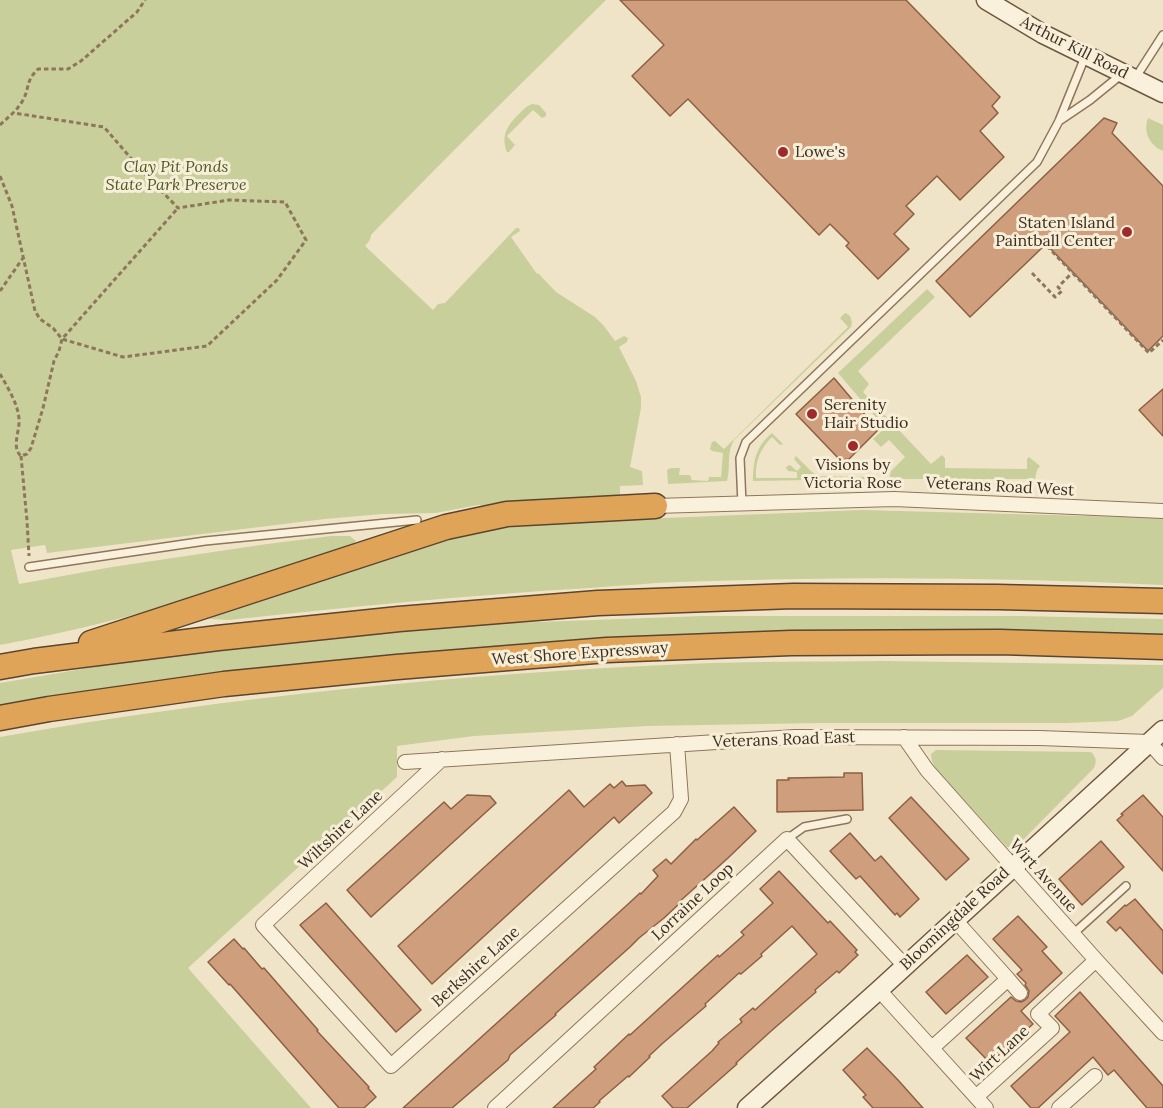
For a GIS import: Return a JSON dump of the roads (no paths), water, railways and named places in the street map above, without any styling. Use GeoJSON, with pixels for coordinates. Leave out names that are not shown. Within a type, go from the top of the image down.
{"type":"FeatureCollection","features":[{"type":"Feature","properties":{"kind":"highway"},"geometry":{"type":"LineString","coordinates":[[34,661],[446,527],[507,514],[655,507]]}},
{"type":"Feature","properties":{"kind":"highway"},"geometry":{"type":"LineString","coordinates":[[0,667],[218,638],[598,603],[793,596],[1163,601]]}},
{"type":"Feature","properties":{"kind":"highway","name":"West Shore Expressway"},"geometry":{"type":"LineString","coordinates":[[0,718],[224,684],[607,650],[954,642],[1163,647]]}},
{"type":"Feature","properties":{"kind":"street","name":"Arthur Kill Road"},"geometry":{"type":"LineString","coordinates":[[986,0],[1043,34],[1163,93]]}},
{"type":"Feature","properties":{"kind":"street","name":"Veterans Road West"},"geometry":{"type":"LineString","coordinates":[[655,507],[894,499],[1163,511]]}},
{"type":"Feature","properties":{"kind":"street","name":"Bloomingdale Road"},"geometry":{"type":"LineString","coordinates":[[747,1108],[1013,866],[1156,743],[1163,730]]}},
{"type":"Feature","properties":{"kind":"street","name":"Veterans Road East"},"geometry":{"type":"LineString","coordinates":[[405,762],[795,737],[1039,738],[1156,743]]}},
{"type":"Feature","properties":{"kind":"street","name":"Wirt Avenue"},"geometry":{"type":"LineString","coordinates":[[904,737],[927,770],[1163,1033]]}},
{"type":"Feature","properties":{"kind":"street"},"geometry":{"type":"LineString","coordinates":[[1156,743],[1163,758]]}},
{"type":"Feature","properties":{"kind":"street","name":"Berkshire Lane"},"geometry":{"type":"LineString","coordinates":[[263,925],[391,1066],[674,812],[681,800],[677,744]]}},
{"type":"Feature","properties":{"kind":"street","name":"Wiltshire Lane"},"geometry":{"type":"LineString","coordinates":[[263,925],[442,759]]}},
{"type":"Feature","properties":{"kind":"street"},"geometry":{"type":"LineString","coordinates":[[787,838],[905,966]]}},
{"type":"Feature","properties":{"kind":"street","name":"Lorraine Loop"},"geometry":{"type":"LineString","coordinates":[[495,1108],[787,838]]}},
{"type":"Feature","properties":{"kind":"street"},"geometry":{"type":"LineString","coordinates":[[955,920],[1020,993]]}},
{"type":"Feature","properties":{"kind":"street","name":"Wirt Lane"},"geometry":{"type":"LineString","coordinates":[[981,1103],[1052,1028],[1038,1014],[1096,960]]}},
{"type":"Feature","properties":{"kind":"street"},"geometry":{"type":"LineString","coordinates":[[932,1048],[1008,979]]}},
{"type":"Feature","properties":{"kind":"street"},"geometry":{"type":"LineString","coordinates":[[879,990],[981,1103]]}},
{"type":"Feature","properties":{"kind":"street"},"geometry":{"type":"LineString","coordinates":[[1059,1108],[1095,1076]]}},
{"type":"Feature","properties":{"kind":"lane"},"geometry":{"type":"LineString","coordinates":[[1059,121],[1129,76],[1150,54],[1163,35]]}},
{"type":"Feature","properties":{"kind":"lane"},"geometry":{"type":"LineString","coordinates":[[742,504],[741,458],[746,442],[1037,162],[1059,121],[1085,56]]}},
{"type":"Feature","properties":{"kind":"lane"},"geometry":{"type":"LineString","coordinates":[[29,567],[205,541],[417,520]]}},
{"type":"Feature","properties":{"kind":"lane"},"geometry":{"type":"LineString","coordinates":[[787,838],[804,828],[847,819]]}},
{"type":"Feature","properties":{"kind":"lane"},"geometry":{"type":"LineString","coordinates":[[1073,934],[1126,886]]}},
{"type":"Feature","properties":{"kind":"place","name":"Lowe's"},"geometry":{"type":"Point","coordinates":[783,152]}},
{"type":"Feature","properties":{"kind":"place","name":"Staten Island Paintball Center"},"geometry":{"type":"Point","coordinates":[1127,232]}},
{"type":"Feature","properties":{"kind":"place","name":"Serenity Hair Studio"},"geometry":{"type":"Point","coordinates":[812,414]}},
{"type":"Feature","properties":{"kind":"place","name":"Visions by Victoria Rose"},"geometry":{"type":"Point","coordinates":[853,446]}},
{"type":"Feature","properties":{"kind":"park label","name":"Clay Pit Ponds State Park Preserve"},"geometry":{"type":"Point","coordinates":[176,176]}}]}
